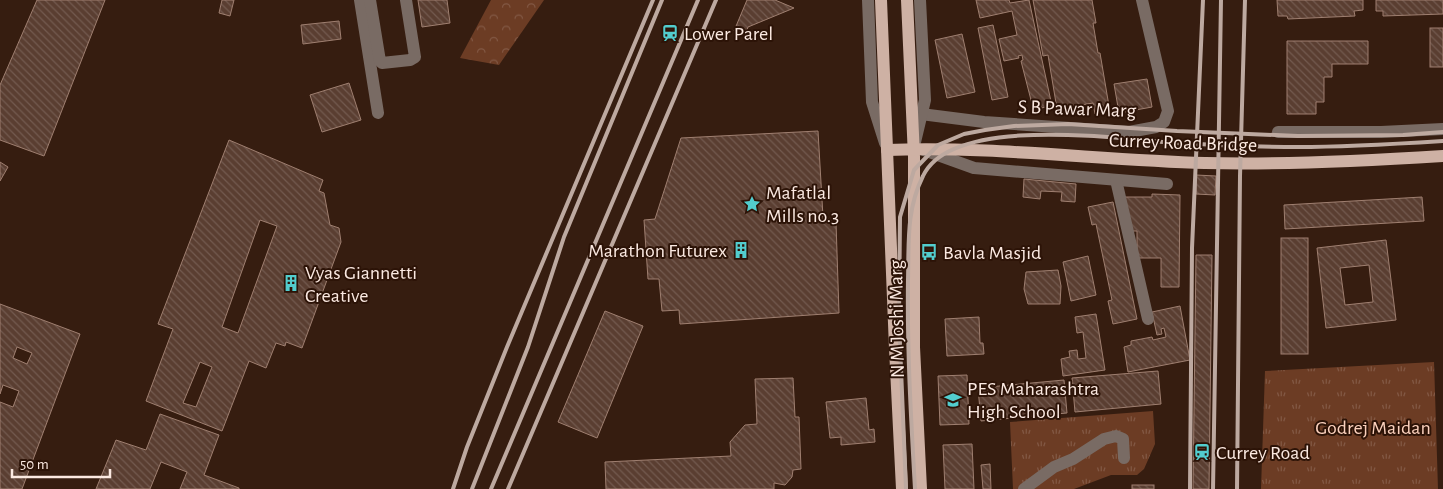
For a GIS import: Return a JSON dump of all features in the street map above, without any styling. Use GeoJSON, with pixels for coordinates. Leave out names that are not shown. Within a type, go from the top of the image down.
{"type":"FeatureCollection","features":[{"type":"Feature","properties":{"kind":"main road","name":"N M Joshi Marg"},"geometry":{"type":"LineString","coordinates":[[881,0],[902,489]]}},
{"type":"Feature","properties":{"kind":"main road","name":"N M Joshi Marg"},"geometry":{"type":"LineString","coordinates":[[907,0],[911,101],[918,149],[914,346],[921,489]]}},
{"type":"Feature","properties":{"kind":"main road","name":"Currey Road Bridge"},"geometry":{"type":"LineString","coordinates":[[887,150],[949,148],[1205,163],[1337,162],[1443,156]]}},
{"type":"Feature","properties":{"kind":"street"},"geometry":{"type":"LineString","coordinates":[[360,0],[369,24]]}},
{"type":"Feature","properties":{"kind":"street"},"geometry":{"type":"LineString","coordinates":[[370,0],[369,24],[374,57],[378,114]]}},
{"type":"Feature","properties":{"kind":"street"},"geometry":{"type":"LineString","coordinates":[[374,57],[382,63],[410,60],[415,57],[406,0]]}},
{"type":"Feature","properties":{"kind":"street"},"geometry":{"type":"LineString","coordinates":[[868,0],[872,102],[887,150]]}},
{"type":"Feature","properties":{"kind":"street"},"geometry":{"type":"LineString","coordinates":[[920,0],[924,100],[918,149],[974,168],[1167,184]]}},
{"type":"Feature","properties":{"kind":"street","name":"S B Pawar Marg"},"geometry":{"type":"LineString","coordinates":[[921,114],[984,122],[1129,132],[1156,127],[1164,122],[1168,111],[1142,0]]}},
{"type":"Feature","properties":{"kind":"street"},"geometry":{"type":"LineString","coordinates":[[1278,132],[1381,132],[1443,129]]}},
{"type":"Feature","properties":{"kind":"street"},"geometry":{"type":"LineString","coordinates":[[1116,180],[1148,318]]}},
{"type":"Feature","properties":{"kind":"street"},"geometry":{"type":"LineString","coordinates":[[1024,489],[1054,467],[1073,459],[1104,439],[1116,436],[1123,439],[1124,458]]}},
{"type":"Feature","properties":{"kind":"green space"},"geometry":{"type":"Polygon","coordinates":[[[491,0],[544,0],[499,65],[460,58],[491,0]]]}},
{"type":"Feature","properties":{"kind":"green space","name":"Godrej Maidan"},"geometry":{"type":"Polygon","coordinates":[[[1434,362],[1438,489],[1261,489],[1265,371],[1434,362]]]}},
{"type":"Feature","properties":{"kind":"green space"},"geometry":{"type":"Polygon","coordinates":[[[1153,411],[1155,444],[1144,469],[1137,475],[1111,475],[1074,489],[1013,489],[1010,422],[1153,411]]]}},
{"type":"Feature","properties":{"kind":"building"},"geometry":{"type":"Polygon","coordinates":[[[37,0],[105,0],[44,156],[0,140],[0,85],[37,0]]]}},
{"type":"Feature","properties":{"kind":"building"},"geometry":{"type":"Polygon","coordinates":[[[222,0],[234,0],[230,16],[219,13],[222,0]]]}},
{"type":"Feature","properties":{"kind":"building"},"geometry":{"type":"Polygon","coordinates":[[[418,0],[447,0],[450,23],[422,27],[418,0]]]}},
{"type":"Feature","properties":{"kind":"building"},"geometry":{"type":"Polygon","coordinates":[[[747,0],[775,0],[794,8],[748,27],[745,35],[734,31],[747,0]]]}},
{"type":"Feature","properties":{"kind":"building"},"geometry":{"type":"Polygon","coordinates":[[[976,0],[1009,0],[1010,3],[1029,0],[1052,106],[1041,108],[1040,102],[1032,104],[1021,61],[1023,60],[1022,55],[1018,56],[1019,58],[1004,61],[999,39],[1017,35],[1012,11],[980,18],[976,0]]]}},
{"type":"Feature","properties":{"kind":"building"},"geometry":{"type":"Polygon","coordinates":[[[1033,0],[1092,0],[1096,23],[1093,23],[1110,112],[1095,114],[1093,103],[1057,109],[1048,55],[1043,56],[1033,0]]]}},
{"type":"Feature","properties":{"kind":"building"},"geometry":{"type":"Polygon","coordinates":[[[1277,0],[1363,0],[1363,10],[1354,11],[1355,16],[1288,19],[1287,16],[1278,16],[1277,0]]]}},
{"type":"Feature","properties":{"kind":"building"},"geometry":{"type":"Polygon","coordinates":[[[1376,0],[1443,0],[1443,14],[1383,16],[1383,11],[1376,11],[1376,0]]]}},
{"type":"Feature","properties":{"kind":"building"},"geometry":{"type":"Polygon","coordinates":[[[339,21],[341,39],[303,44],[301,25],[339,21]]]}},
{"type":"Feature","properties":{"kind":"building"},"geometry":{"type":"Polygon","coordinates":[[[993,25],[1008,97],[992,100],[978,28],[993,25]]]}},
{"type":"Feature","properties":{"kind":"building"},"geometry":{"type":"Polygon","coordinates":[[[1430,28],[1443,28],[1443,67],[1430,67],[1430,28]]]}},
{"type":"Feature","properties":{"kind":"building"},"geometry":{"type":"Polygon","coordinates":[[[962,34],[975,92],[947,98],[935,40],[962,34]]]}},
{"type":"Feature","properties":{"kind":"building"},"geometry":{"type":"Polygon","coordinates":[[[1287,41],[1368,41],[1368,64],[1332,64],[1332,77],[1324,77],[1324,102],[1316,102],[1316,114],[1287,114],[1287,41]]]}},
{"type":"Feature","properties":{"kind":"building"},"geometry":{"type":"Polygon","coordinates":[[[1147,79],[1152,107],[1119,113],[1114,84],[1147,79]]]}},
{"type":"Feature","properties":{"kind":"building"},"geometry":{"type":"Polygon","coordinates":[[[349,83],[361,120],[322,132],[310,95],[349,83]]]}},
{"type":"Feature","properties":{"kind":"building","name":"Marathon Futurex"},"geometry":{"type":"Polygon","coordinates":[[[818,131],[823,217],[836,222],[839,313],[680,324],[679,310],[662,311],[659,279],[648,279],[644,220],[655,219],[681,138],[818,131]]]}},
{"type":"Feature","properties":{"kind":"building","name":"Vyas Giannetti Creative"},"geometry":{"type":"Polygon","coordinates":[[[229,140],[323,180],[319,191],[324,193],[330,225],[339,228],[341,242],[302,348],[286,342],[285,346],[276,343],[266,368],[249,361],[222,431],[146,401],[173,329],[158,324],[229,140]],[[260,220],[222,327],[238,333],[277,226],[260,220]],[[200,362],[183,403],[196,407],[212,367],[200,362]]]}},
{"type":"Feature","properties":{"kind":"building"},"geometry":{"type":"Polygon","coordinates":[[[0,162],[8,167],[0,181],[0,162]]]}},
{"type":"Feature","properties":{"kind":"building"},"geometry":{"type":"Polygon","coordinates":[[[1196,175],[1216,176],[1215,195],[1196,194],[1196,175]]]}},
{"type":"Feature","properties":{"kind":"building"},"geometry":{"type":"Polygon","coordinates":[[[1024,179],[1076,184],[1075,202],[1061,201],[1062,192],[1041,191],[1040,199],[1023,197],[1024,179]]]}},
{"type":"Feature","properties":{"kind":"building"},"geometry":{"type":"Polygon","coordinates":[[[1152,194],[1180,195],[1179,287],[1161,287],[1161,258],[1137,258],[1137,231],[1128,231],[1125,197],[1152,197],[1152,194]]]}},
{"type":"Feature","properties":{"kind":"building"},"geometry":{"type":"Polygon","coordinates":[[[1422,197],[1424,221],[1285,229],[1284,205],[1422,197]]]}},
{"type":"Feature","properties":{"kind":"building"},"geometry":{"type":"Polygon","coordinates":[[[1113,202],[1137,319],[1113,324],[1108,301],[1112,300],[1096,224],[1092,225],[1088,207],[1113,202]]]}},
{"type":"Feature","properties":{"kind":"building"},"geometry":{"type":"Polygon","coordinates":[[[1281,238],[1308,238],[1308,354],[1281,354],[1281,238]]]}},
{"type":"Feature","properties":{"kind":"building"},"geometry":{"type":"Polygon","coordinates":[[[1386,240],[1396,320],[1326,328],[1317,248],[1386,240]],[[1369,265],[1340,268],[1345,305],[1373,302],[1369,265]]]}},
{"type":"Feature","properties":{"kind":"building"},"geometry":{"type":"Polygon","coordinates":[[[1196,255],[1212,255],[1209,489],[1193,489],[1196,255]]]}},
{"type":"Feature","properties":{"kind":"building"},"geometry":{"type":"Polygon","coordinates":[[[1088,256],[1096,295],[1071,301],[1063,262],[1088,256]]]}},
{"type":"Feature","properties":{"kind":"building"},"geometry":{"type":"Polygon","coordinates":[[[1058,270],[1061,286],[1060,304],[1028,304],[1024,289],[1026,272],[1058,270]]]}},
{"type":"Feature","properties":{"kind":"building"},"geometry":{"type":"Polygon","coordinates":[[[0,304],[80,334],[22,489],[0,489],[0,402],[13,407],[19,391],[3,385],[0,394],[0,304]],[[17,347],[13,358],[27,364],[32,353],[17,347]]]}},
{"type":"Feature","properties":{"kind":"building"},"geometry":{"type":"Polygon","coordinates":[[[1180,306],[1190,360],[1128,372],[1124,347],[1131,345],[1131,341],[1152,337],[1153,340],[1166,337],[1164,328],[1161,329],[1162,334],[1157,335],[1152,312],[1180,306]]]}},
{"type":"Feature","properties":{"kind":"building"},"geometry":{"type":"Polygon","coordinates":[[[605,311],[643,326],[597,438],[558,422],[605,311]]]}},
{"type":"Feature","properties":{"kind":"building"},"geometry":{"type":"Polygon","coordinates":[[[1096,314],[1105,370],[1063,376],[1061,359],[1070,357],[1069,351],[1077,350],[1078,359],[1086,358],[1083,332],[1077,333],[1075,317],[1096,314]]]}},
{"type":"Feature","properties":{"kind":"building"},"geometry":{"type":"Polygon","coordinates":[[[979,317],[980,343],[983,343],[984,354],[947,356],[945,319],[979,317]]]}},
{"type":"Feature","properties":{"kind":"building"},"geometry":{"type":"Polygon","coordinates":[[[1158,371],[1161,404],[1075,412],[1072,378],[1158,371]]]}},
{"type":"Feature","properties":{"kind":"building","name":"PES Maharashtra High School"},"geometry":{"type":"Polygon","coordinates":[[[967,375],[969,424],[940,425],[938,376],[967,375]]]}},
{"type":"Feature","properties":{"kind":"building"},"geometry":{"type":"Polygon","coordinates":[[[793,378],[795,417],[799,417],[801,469],[793,470],[792,477],[785,485],[774,483],[774,489],[606,489],[605,462],[731,456],[730,442],[745,425],[757,424],[755,379],[793,378]]]}},
{"type":"Feature","properties":{"kind":"building"},"geometry":{"type":"Polygon","coordinates":[[[1064,380],[1067,413],[981,421],[978,388],[1064,380]]]}},
{"type":"Feature","properties":{"kind":"building"},"geometry":{"type":"Polygon","coordinates":[[[866,398],[869,430],[874,429],[875,442],[841,445],[841,437],[830,438],[826,402],[866,398]]]}},
{"type":"Feature","properties":{"kind":"building"},"geometry":{"type":"Polygon","coordinates":[[[160,414],[219,435],[204,475],[239,489],[180,489],[187,472],[161,462],[150,489],[96,489],[116,440],[146,450],[160,414]]]}},
{"type":"Feature","properties":{"kind":"building"},"geometry":{"type":"Polygon","coordinates":[[[972,444],[974,489],[945,489],[943,445],[972,444]]]}},
{"type":"Feature","properties":{"kind":"building"},"geometry":{"type":"Polygon","coordinates":[[[990,464],[991,489],[983,489],[981,465],[990,464]]]}},
{"type":"Feature","properties":{"kind":"building"},"geometry":{"type":"Polygon","coordinates":[[[1132,485],[1154,485],[1154,489],[1132,489],[1132,485]]]}},
{"type":"Feature","properties":{"kind":"railway"},"geometry":{"type":"LineString","coordinates":[[453,489],[467,447],[507,347],[653,0]]}},
{"type":"Feature","properties":{"kind":"railway"},"geometry":{"type":"LineString","coordinates":[[472,489],[528,347],[564,237],[662,0]]}},
{"type":"Feature","properties":{"kind":"railway"},"geometry":{"type":"LineString","coordinates":[[491,489],[698,0]]}},
{"type":"Feature","properties":{"kind":"railway"},"geometry":{"type":"LineString","coordinates":[[508,489],[716,0]]}},
{"type":"Feature","properties":{"kind":"railway"},"geometry":{"type":"LineString","coordinates":[[1190,489],[1192,248],[1203,0]]}},
{"type":"Feature","properties":{"kind":"railway"},"geometry":{"type":"LineString","coordinates":[[1213,489],[1221,0]]}},
{"type":"Feature","properties":{"kind":"railway"},"geometry":{"type":"LineString","coordinates":[[1237,489],[1240,176],[1245,0]]}},
{"type":"Feature","properties":{"kind":"railway"},"geometry":{"type":"LineString","coordinates":[[906,489],[899,320],[900,217],[914,170],[938,145],[964,134],[985,130],[1014,126],[1068,124],[1298,136],[1403,135],[1443,132]]}},
{"type":"Feature","properties":{"kind":"railway"},"geometry":{"type":"LineString","coordinates":[[915,489],[908,332],[909,227],[914,201],[923,176],[940,157],[967,144],[1001,137],[1039,135],[1078,135],[1175,143],[1283,147],[1352,146],[1443,141]]}},
{"type":"Feature","properties":{"kind":"place","name":"Lower Parel"},"geometry":{"type":"Point","coordinates":[670,33]}},
{"type":"Feature","properties":{"kind":"place","name":"Mafatlal Mills no.3"},"geometry":{"type":"Point","coordinates":[752,204]}},
{"type":"Feature","properties":{"kind":"place","name":"Marathon Futurex"},"geometry":{"type":"Point","coordinates":[741,250]}},
{"type":"Feature","properties":{"kind":"place","name":"Bavla Masjid"},"geometry":{"type":"Point","coordinates":[929,252]}},
{"type":"Feature","properties":{"kind":"place","name":"Vyas Giannetti Creative"},"geometry":{"type":"Point","coordinates":[291,283]}},
{"type":"Feature","properties":{"kind":"place","name":"PES Maharashtra High School"},"geometry":{"type":"Point","coordinates":[953,400]}},
{"type":"Feature","properties":{"kind":"place","name":"Currey Road"},"geometry":{"type":"Point","coordinates":[1202,452]}}]}
